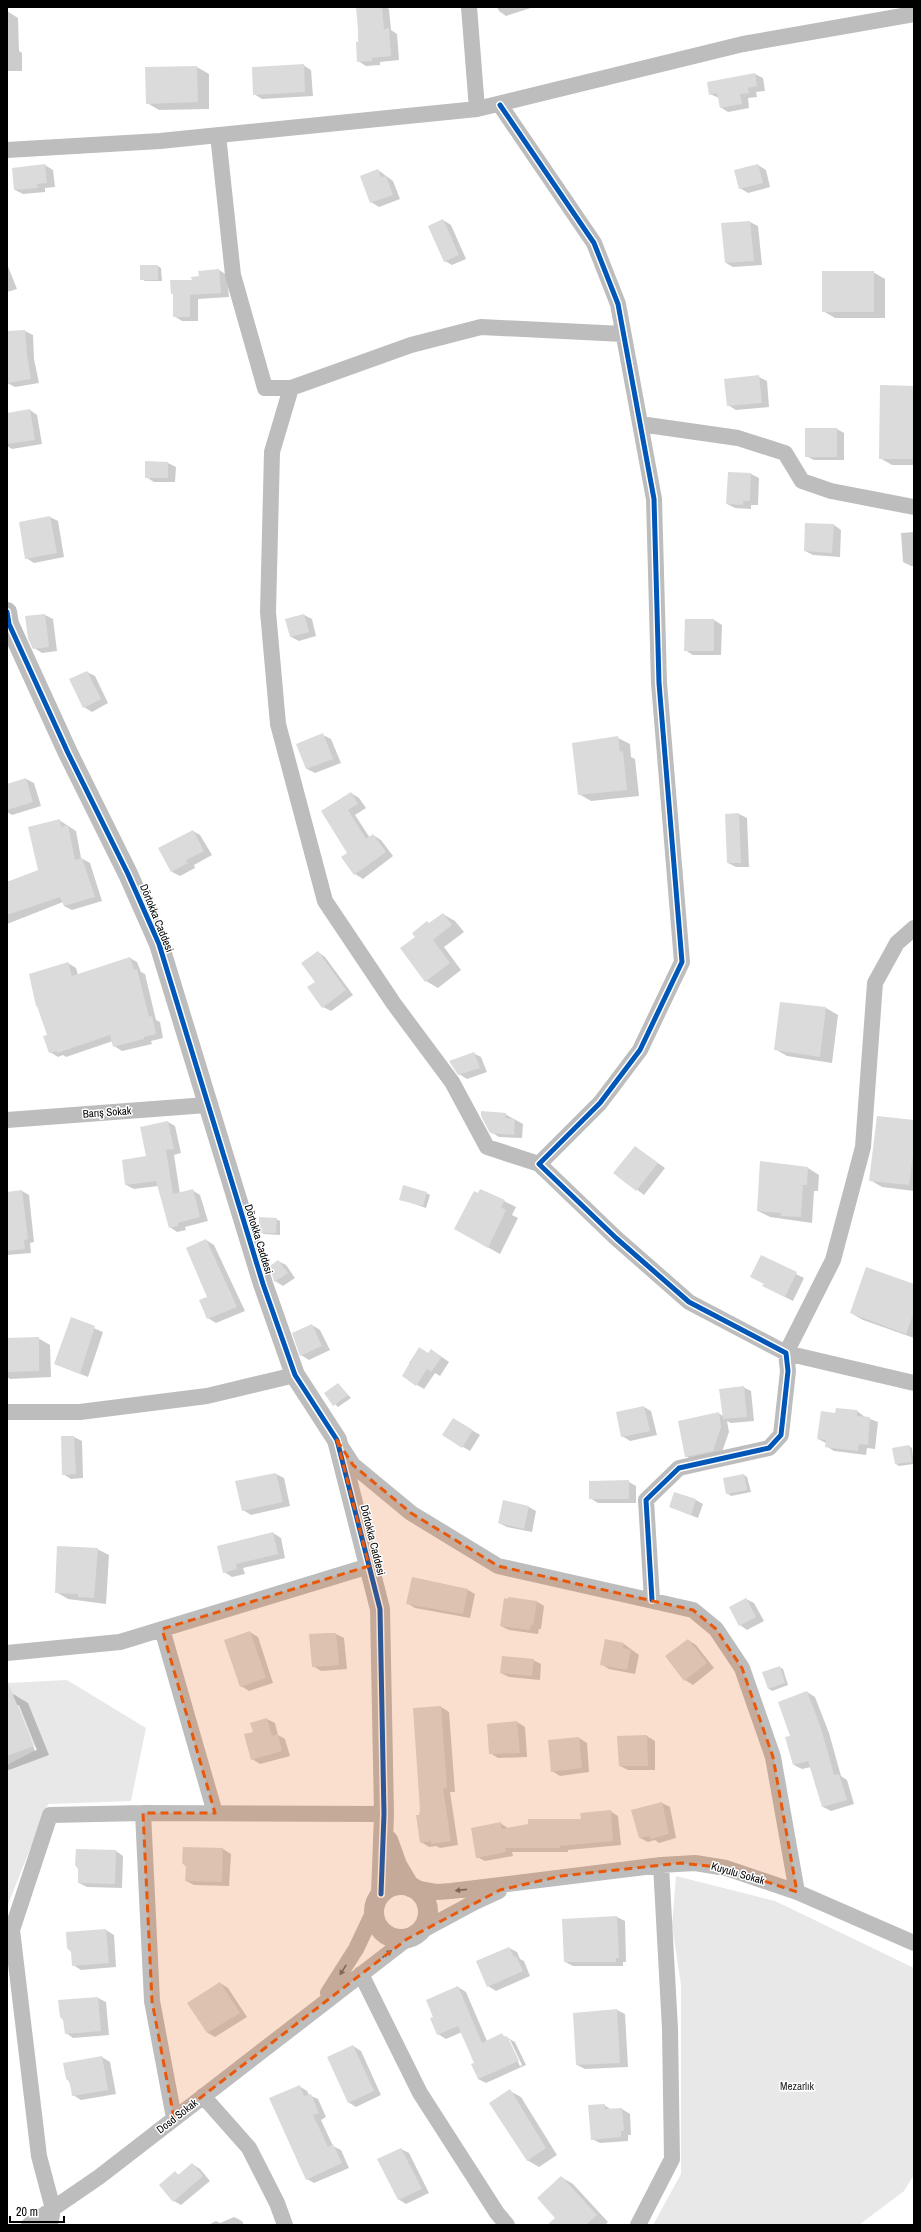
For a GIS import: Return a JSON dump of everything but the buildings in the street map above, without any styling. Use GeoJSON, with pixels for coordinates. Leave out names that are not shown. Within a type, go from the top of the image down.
{"type":"FeatureCollection","features":[{"type":"Feature","properties":{"kind":"street"},"geometry":{"type":"LineString","coordinates":[[469,7],[477,109]]}},
{"type":"Feature","properties":{"kind":"street"},"geometry":{"type":"LineString","coordinates":[[7,150],[160,141],[477,109],[500,105],[743,44],[914,14]]}},
{"type":"Feature","properties":{"kind":"street"},"geometry":{"type":"LineString","coordinates":[[500,105],[594,243],[618,304],[654,499],[659,683],[682,962],[640,1050],[600,1104],[539,1164]]}},
{"type":"Feature","properties":{"kind":"street"},"geometry":{"type":"LineString","coordinates":[[218,135],[233,275],[265,388],[291,388],[411,345],[481,327],[623,334]]}},
{"type":"Feature","properties":{"kind":"street"},"geometry":{"type":"LineString","coordinates":[[291,388],[272,452],[268,612],[278,724],[325,901],[394,1004],[452,1082],[487,1147],[539,1164],[616,1238],[689,1302],[786,1353],[914,1384]]}},
{"type":"Feature","properties":{"kind":"street"},"geometry":{"type":"LineString","coordinates":[[640,424],[738,438],[785,454],[802,481],[831,491],[914,507]]}},
{"type":"Feature","properties":{"kind":"street","name":"Dörtokka Caddesi"},"geometry":{"type":"LineString","coordinates":[[7,612],[13,646],[128,874],[158,944],[263,1284],[295,1375],[337,1440],[380,1609],[384,1814],[378,1902]]}},
{"type":"Feature","properties":{"kind":"street"},"geometry":{"type":"LineString","coordinates":[[652,1600],[646,1500],[679,1468],[769,1448],[781,1434],[788,1371],[786,1353],[833,1260],[863,1147],[875,983],[897,943],[914,928]]}},
{"type":"Feature","properties":{"kind":"street","name":"Barış Sokak"},"geometry":{"type":"LineString","coordinates":[[7,1120],[207,1105]]}},
{"type":"Feature","properties":{"kind":"street"},"geometry":{"type":"LineString","coordinates":[[7,1412],[80,1412],[207,1396],[295,1375]]}},
{"type":"Feature","properties":{"kind":"street"},"geometry":{"type":"LineString","coordinates":[[337,1440],[353,1465],[411,1513],[498,1566],[693,1610],[716,1629],[742,1668],[773,1756],[797,1892]]}},
{"type":"Feature","properties":{"kind":"street"},"geometry":{"type":"LineString","coordinates":[[7,1653],[120,1642],[369,1566]]}},
{"type":"Feature","properties":{"kind":"street"},"geometry":{"type":"LineString","coordinates":[[162,1629],[215,1813]]}},
{"type":"Feature","properties":{"kind":"street"},"geometry":{"type":"LineString","coordinates":[[50,2225],[53,2209],[39,2156],[13,1989],[12,1930],[50,1815],[143,1813],[384,1814]]}},
{"type":"Feature","properties":{"kind":"street"},"geometry":{"type":"LineString","coordinates":[[143,1813],[152,2000],[174,2118]]}},
{"type":"Feature","properties":{"kind":"street","name":"Dörtokka Caddesi"},"geometry":{"type":"LineString","coordinates":[[384,1814],[392,1856],[401,1875],[410,1886]]}},
{"type":"Feature","properties":{"kind":"street","name":"Kuyulu Sokak"},"geometry":{"type":"LineString","coordinates":[[410,1886],[437,1892],[661,1865],[682,1863],[708,1864],[726,1868],[797,1892],[914,1944]]}},
{"type":"Feature","properties":{"kind":"street"},"geometry":{"type":"LineString","coordinates":[[638,2225],[672,2159],[670,2029],[661,1865]]}},
{"type":"Feature","properties":{"kind":"street","name":"Kuyulu Sokak"},"geometry":{"type":"LineString","coordinates":[[415,1934],[486,1896],[527,1882]]}},
{"type":"Feature","properties":{"kind":"street"},"geometry":{"type":"LineString","coordinates":[[395,1886],[410,1886],[419,1892],[428,1905],[429,1916],[415,1934],[394,1939],[385,1935],[376,1924],[378,1902],[395,1886]]}},
{"type":"Feature","properties":{"kind":"street","name":"Dosd Sokak"},"geometry":{"type":"LineString","coordinates":[[322,2003],[356,1948],[378,1902]]}},
{"type":"Feature","properties":{"kind":"street","name":"Dosd Sokak"},"geometry":{"type":"LineString","coordinates":[[29,2225],[99,2177],[322,2003],[415,1934]]}},
{"type":"Feature","properties":{"kind":"street"},"geometry":{"type":"LineString","coordinates":[[361,1974],[420,2093],[497,2213],[507,2225]]}},
{"type":"Feature","properties":{"kind":"street"},"geometry":{"type":"LineString","coordinates":[[203,2096],[249,2148],[277,2203],[285,2225]]}},
{"type":"Feature","properties":{"kind":"highlighted area"},"geometry":{"type":"Polygon","coordinates":[[[337,1440],[353,1465],[411,1513],[498,1566],[693,1610],[716,1629],[742,1668],[773,1757],[797,1892],[726,1868],[681,1863],[561,1876],[500,1890],[407,1939],[174,2118],[152,2001],[143,1813],[215,1813],[162,1629],[369,1566],[337,1440]]]}},
{"type":"Feature","properties":{"kind":"green space"},"geometry":{"type":"Polygon","coordinates":[[[67,1680],[146,1728],[131,1801],[48,1804],[7,1907],[7,1765],[36,1750],[7,1683],[67,1680]]]}},
{"type":"Feature","properties":{"kind":"green space","name":"Mezarlık"},"geometry":{"type":"Polygon","coordinates":[[[676,1876],[775,1901],[914,1968],[914,2175],[904,2191],[859,2225],[653,2225],[681,2174],[681,1985],[672,1926],[676,1876]]]}},
{"type":"Feature","properties":{"kind":"cycle path"},"geometry":{"type":"LineString","coordinates":[[500,105],[594,243],[618,304],[654,499],[659,683],[682,962],[640,1050],[600,1103],[539,1164],[616,1238],[689,1302],[786,1353],[788,1371],[781,1435],[769,1448],[679,1468],[646,1500],[652,1600]]}},
{"type":"Feature","properties":{"kind":"cycle path"},"geometry":{"type":"LineString","coordinates":[[7,612],[9,624],[68,753],[128,874],[159,944],[263,1284],[295,1375],[337,1440],[380,1609],[384,1814],[381,1894]]}}]}
